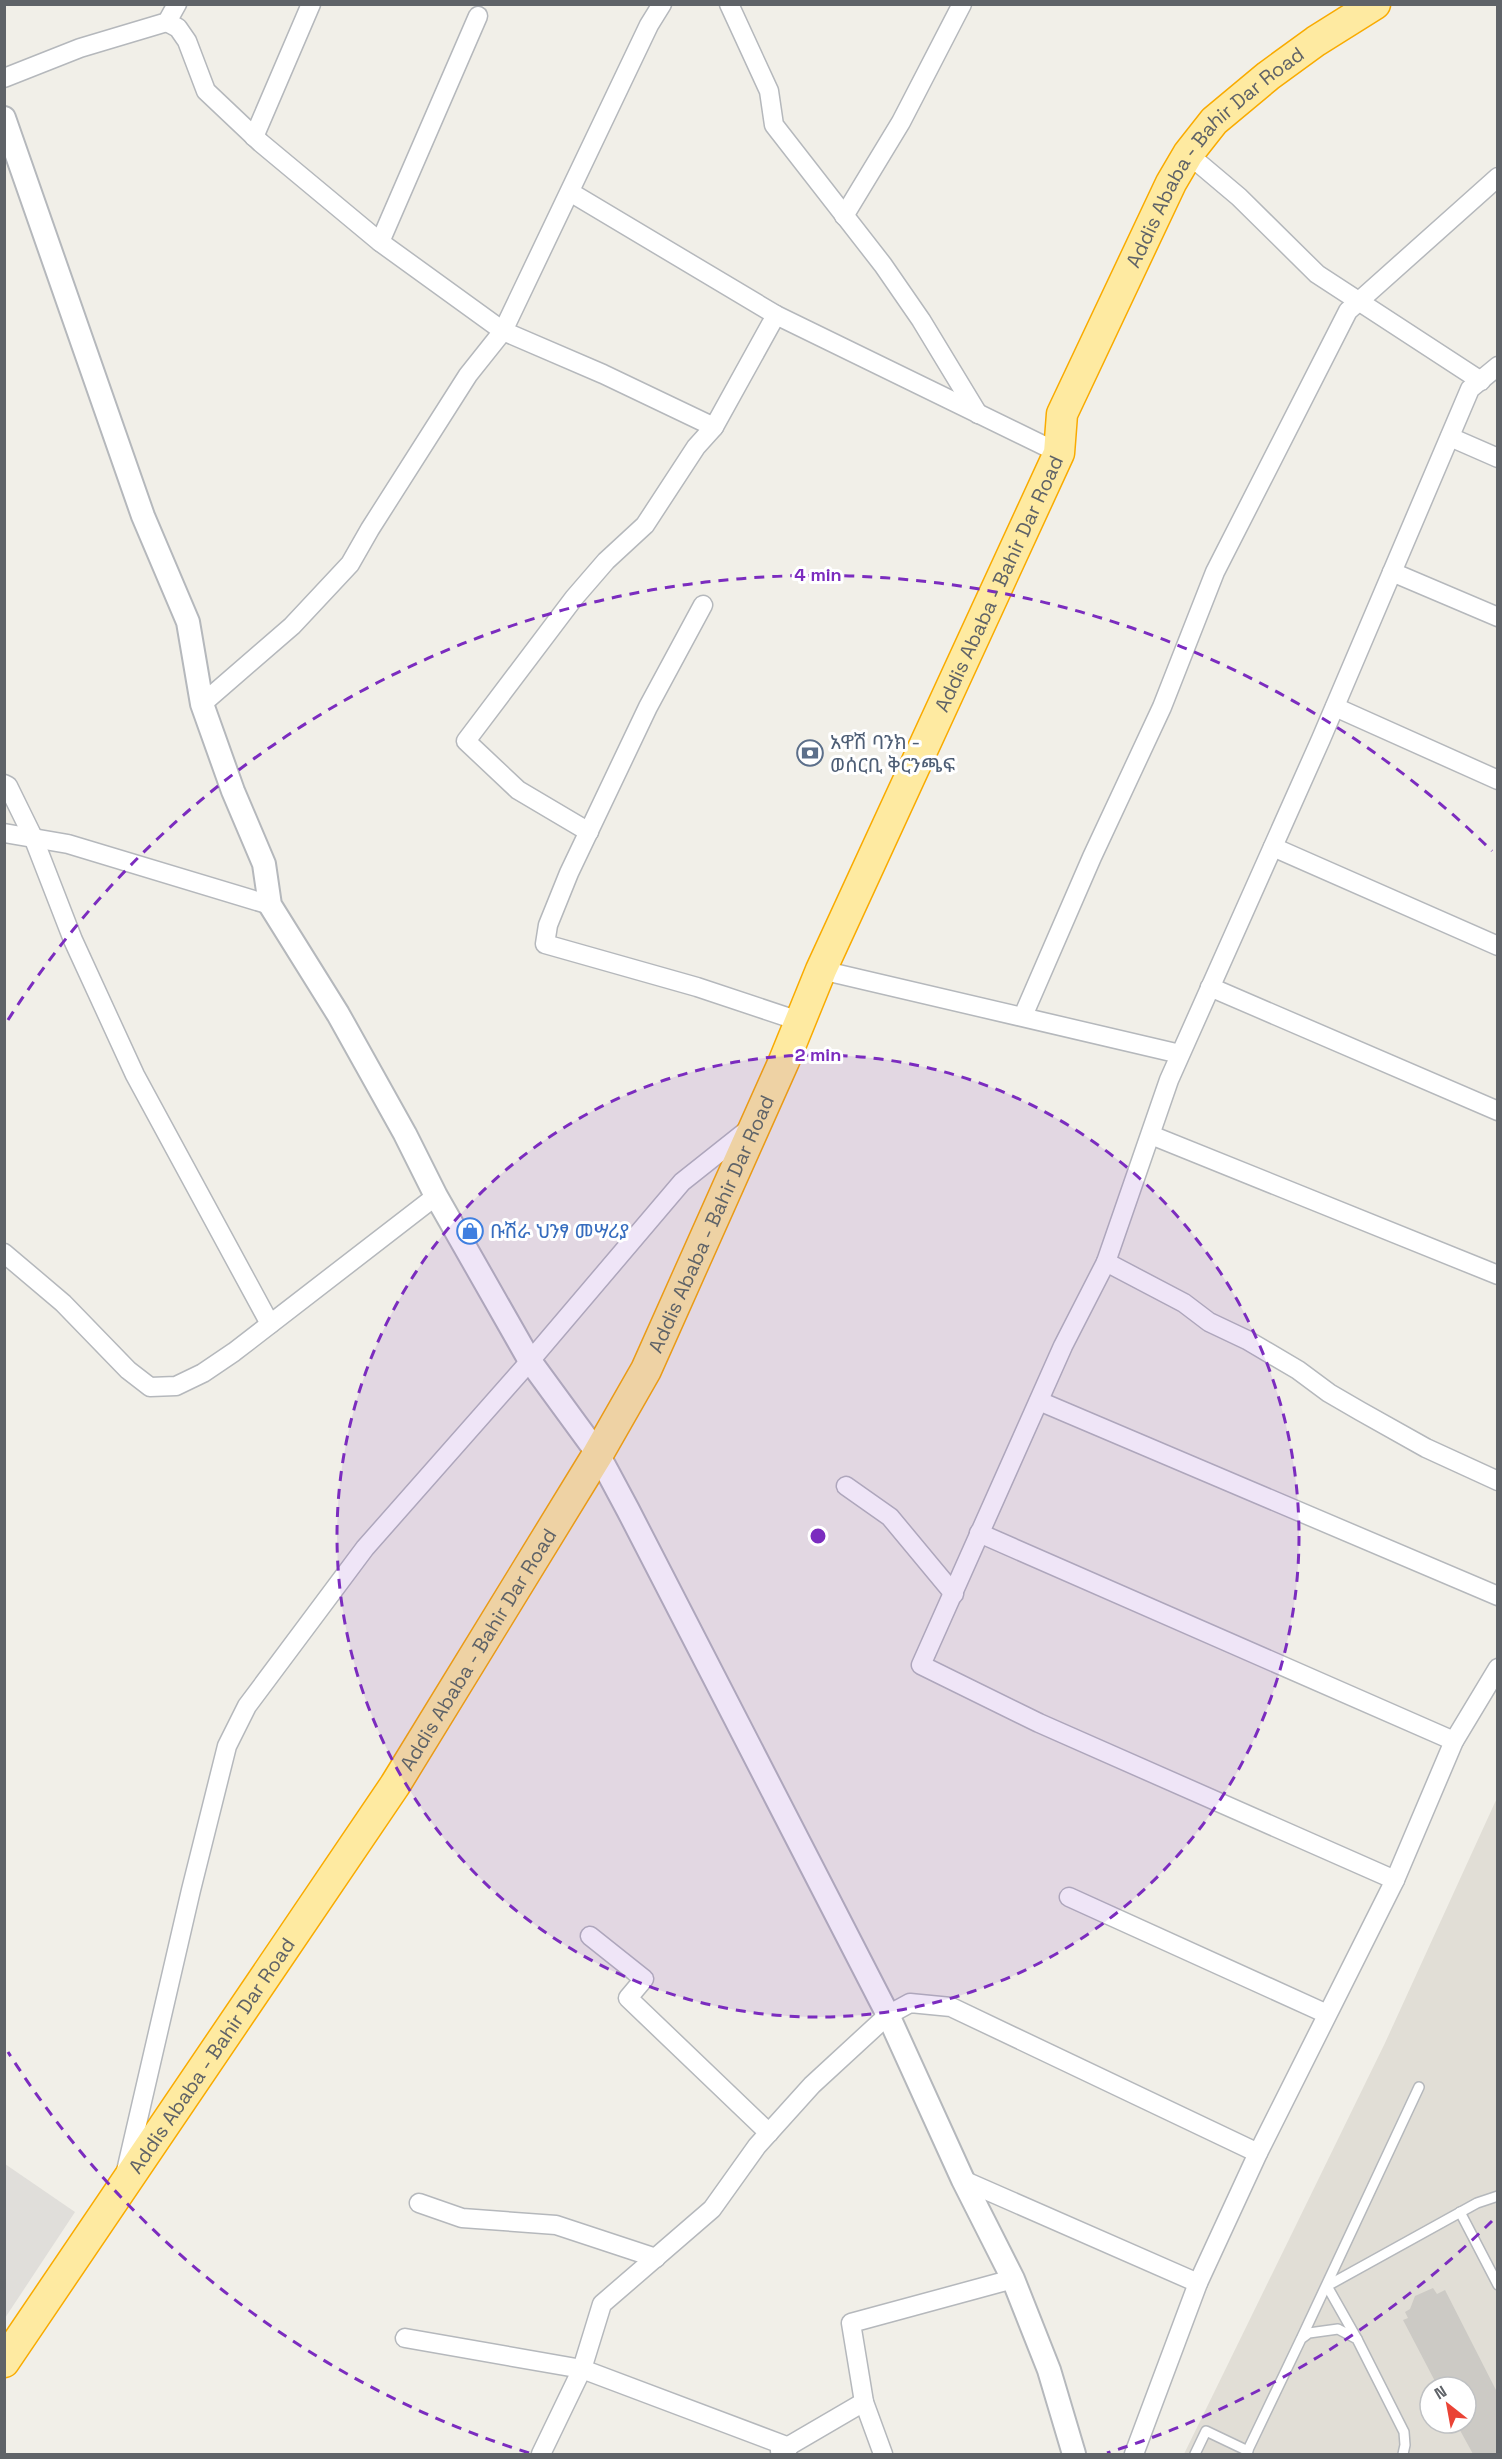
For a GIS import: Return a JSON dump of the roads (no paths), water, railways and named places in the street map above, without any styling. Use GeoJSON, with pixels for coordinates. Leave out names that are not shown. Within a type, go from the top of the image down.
{"type":"FeatureCollection","features":[{"type":"Feature","properties":{"kind":"highway","name":"Addis Ababa - Bahir Dar Road"},"geometry":{"type":"LineString","coordinates":[[4,2362],[395,1785],[598,1454],[646,1370],[821,970],[1059,453],[1062,414],[1171,183],[1188,154],[1214,121],[1316,40],[1375,4]]}},
{"type":"Feature","properties":{"kind":"street"},"geometry":{"type":"LineString","coordinates":[[4,78],[80,48],[167,22],[177,4]]}},
{"type":"Feature","properties":{"kind":"street"},"geometry":{"type":"LineString","coordinates":[[254,137],[311,4]]}},
{"type":"Feature","properties":{"kind":"street"},"geometry":{"type":"LineString","coordinates":[[202,704],[292,626],[350,564],[468,375],[503,331],[649,24],[662,4]]}},
{"type":"Feature","properties":{"kind":"street"},"geometry":{"type":"LineString","coordinates":[[729,4],[770,91],[774,125],[883,265],[921,320],[979,416]]}},
{"type":"Feature","properties":{"kind":"street"},"geometry":{"type":"LineString","coordinates":[[843,216],[901,122],[962,4]]}},
{"type":"Feature","properties":{"kind":"street"},"geometry":{"type":"LineString","coordinates":[[381,242],[477,16]]}},
{"type":"Feature","properties":{"kind":"street"},"geometry":{"type":"LineString","coordinates":[[167,22],[178,28],[187,41],[206,91],[254,137],[381,242],[503,331],[714,427]]}},
{"type":"Feature","properties":{"kind":"street"},"geometry":{"type":"LineString","coordinates":[[6,124],[143,516],[188,622],[202,704],[232,791],[264,864],[270,905],[338,1014],[405,1134],[436,1196],[530,1361],[598,1454],[888,2015],[963,2180],[1013,2279],[1049,2370],[1074,2454]]}},
{"type":"Feature","properties":{"kind":"street"},"geometry":{"type":"LineString","coordinates":[[1188,154],[1239,197],[1317,274],[1481,381]]}},
{"type":"Feature","properties":{"kind":"street"},"geometry":{"type":"LineString","coordinates":[[1023,1016],[1092,857],[1162,707],[1215,572],[1348,310],[1497,177]]}},
{"type":"Feature","properties":{"kind":"street"},"geometry":{"type":"LineString","coordinates":[[570,192],[776,315],[979,416],[1059,453]]}},
{"type":"Feature","properties":{"kind":"street"},"geometry":{"type":"LineString","coordinates":[[589,832],[518,790],[466,741],[574,598],[606,561],[645,525],[696,447],[714,427],[776,315]]}},
{"type":"Feature","properties":{"kind":"street"},"geometry":{"type":"LineString","coordinates":[[1395,1880],[1071,1737],[921,1665],[1064,1346],[1106,1262],[1169,1080],[1335,707],[1470,389],[1497,366]]}},
{"type":"Feature","properties":{"kind":"street"},"geometry":{"type":"LineString","coordinates":[[1450,437],[1497,458]]}},
{"type":"Feature","properties":{"kind":"street"},"geometry":{"type":"LineString","coordinates":[[1392,572],[1497,617]]}},
{"type":"Feature","properties":{"kind":"street"},"geometry":{"type":"LineString","coordinates":[[704,605],[648,707],[589,832],[552,915],[545,944],[697,987],[799,1021]]}},
{"type":"Feature","properties":{"kind":"street"},"geometry":{"type":"LineString","coordinates":[[1335,707],[1497,780]]}},
{"type":"Feature","properties":{"kind":"street"},"geometry":{"type":"LineString","coordinates":[[4,784],[8,786],[33,837],[73,940],[135,1075],[270,1324]]}},
{"type":"Feature","properties":{"kind":"street"},"geometry":{"type":"LineString","coordinates":[[4,833],[68,844],[270,905]]}},
{"type":"Feature","properties":{"kind":"street"},"geometry":{"type":"LineString","coordinates":[[1273,847],[1497,946]]}},
{"type":"Feature","properties":{"kind":"street"},"geometry":{"type":"LineString","coordinates":[[821,970],[1180,1054]]}},
{"type":"Feature","properties":{"kind":"street"},"geometry":{"type":"LineString","coordinates":[[1210,987],[1497,1111]]}},
{"type":"Feature","properties":{"kind":"street"},"geometry":{"type":"LineString","coordinates":[[122,2188],[226,1746],[247,1706],[365,1548],[530,1361],[682,1182],[754,1125]]}},
{"type":"Feature","properties":{"kind":"street"},"geometry":{"type":"LineString","coordinates":[[1151,1135],[1497,1275]]}},
{"type":"Feature","properties":{"kind":"street"},"geometry":{"type":"LineString","coordinates":[[4,1253],[63,1303],[128,1370],[150,1387],[176,1386],[203,1373],[234,1352],[436,1196]]}},
{"type":"Feature","properties":{"kind":"street"},"geometry":{"type":"LineString","coordinates":[[1106,1262],[1184,1303],[1209,1322],[1247,1340],[1298,1370],[1360,1412],[1426,1448],[1497,1481]]}},
{"type":"Feature","properties":{"kind":"street"},"geometry":{"type":"LineString","coordinates":[[1039,1401],[1497,1596]]}},
{"type":"Feature","properties":{"kind":"street"},"geometry":{"type":"LineString","coordinates":[[846,1486],[890,1517],[954,1594]]}},
{"type":"Feature","properties":{"kind":"street"},"geometry":{"type":"LineString","coordinates":[[979,1533],[1454,1741]]}},
{"type":"Feature","properties":{"kind":"street"},"geometry":{"type":"LineString","coordinates":[[1134,2454],[1198,2283],[1258,2153],[1395,1880],[1454,1741],[1497,1668]]}},
{"type":"Feature","properties":{"kind":"street"},"geometry":{"type":"LineString","coordinates":[[1069,1897],[1327,2014]]}},
{"type":"Feature","properties":{"kind":"street"},"geometry":{"type":"LineString","coordinates":[[590,1936],[644,1979],[628,1998],[769,2133]]}},
{"type":"Feature","properties":{"kind":"street"},"geometry":{"type":"LineString","coordinates":[[541,2454],[582,2369],[602,2304],[712,2209],[769,2133],[812,2085],[888,2015],[910,2003],[951,2007],[1258,2153]]}},
{"type":"Feature","properties":{"kind":"street"},"geometry":{"type":"LineString","coordinates":[[963,2180],[1198,2283]]}},
{"type":"Feature","properties":{"kind":"street"},"geometry":{"type":"LineString","coordinates":[[419,2203],[462,2217],[556,2225],[656,2258]]}},
{"type":"Feature","properties":{"kind":"street"},"geometry":{"type":"LineString","coordinates":[[883,2454],[864,2402],[851,2323],[1013,2279]]}},
{"type":"Feature","properties":{"kind":"street"},"geometry":{"type":"LineString","coordinates":[[405,2338],[582,2369],[782,2450],[864,2402]]}},
{"type":"Feature","properties":{"kind":"lane"},"geometry":{"type":"LineString","coordinates":[[1195,2454],[1206,2431],[1247,2453],[1419,2087]]}},
{"type":"Feature","properties":{"kind":"lane"},"geometry":{"type":"LineString","coordinates":[[1327,2286],[1476,2203],[1497,2196]]}},
{"type":"Feature","properties":{"kind":"lane"},"geometry":{"type":"LineString","coordinates":[[1460,2212],[1497,2285]]}},
{"type":"Feature","properties":{"kind":"lane"},"geometry":{"type":"LineString","coordinates":[[1327,2286],[1357,2339],[1404,2432],[1403,2454]]}},
{"type":"Feature","properties":{"kind":"lane"},"geometry":{"type":"LineString","coordinates":[[1301,2339],[1309,2333],[1338,2330],[1357,2339]]}},
{"type":"Feature","properties":{"kind":"place","name":"አዋሽ ባንክ - ወሰርቢ ቅርንጫፍ"},"geometry":{"type":"Point","coordinates":[810,753]}},
{"type":"Feature","properties":{"kind":"place","name":"ቡሽራ ህንፃ መሣሪያ"},"geometry":{"type":"Point","coordinates":[470,1231]}}]}
